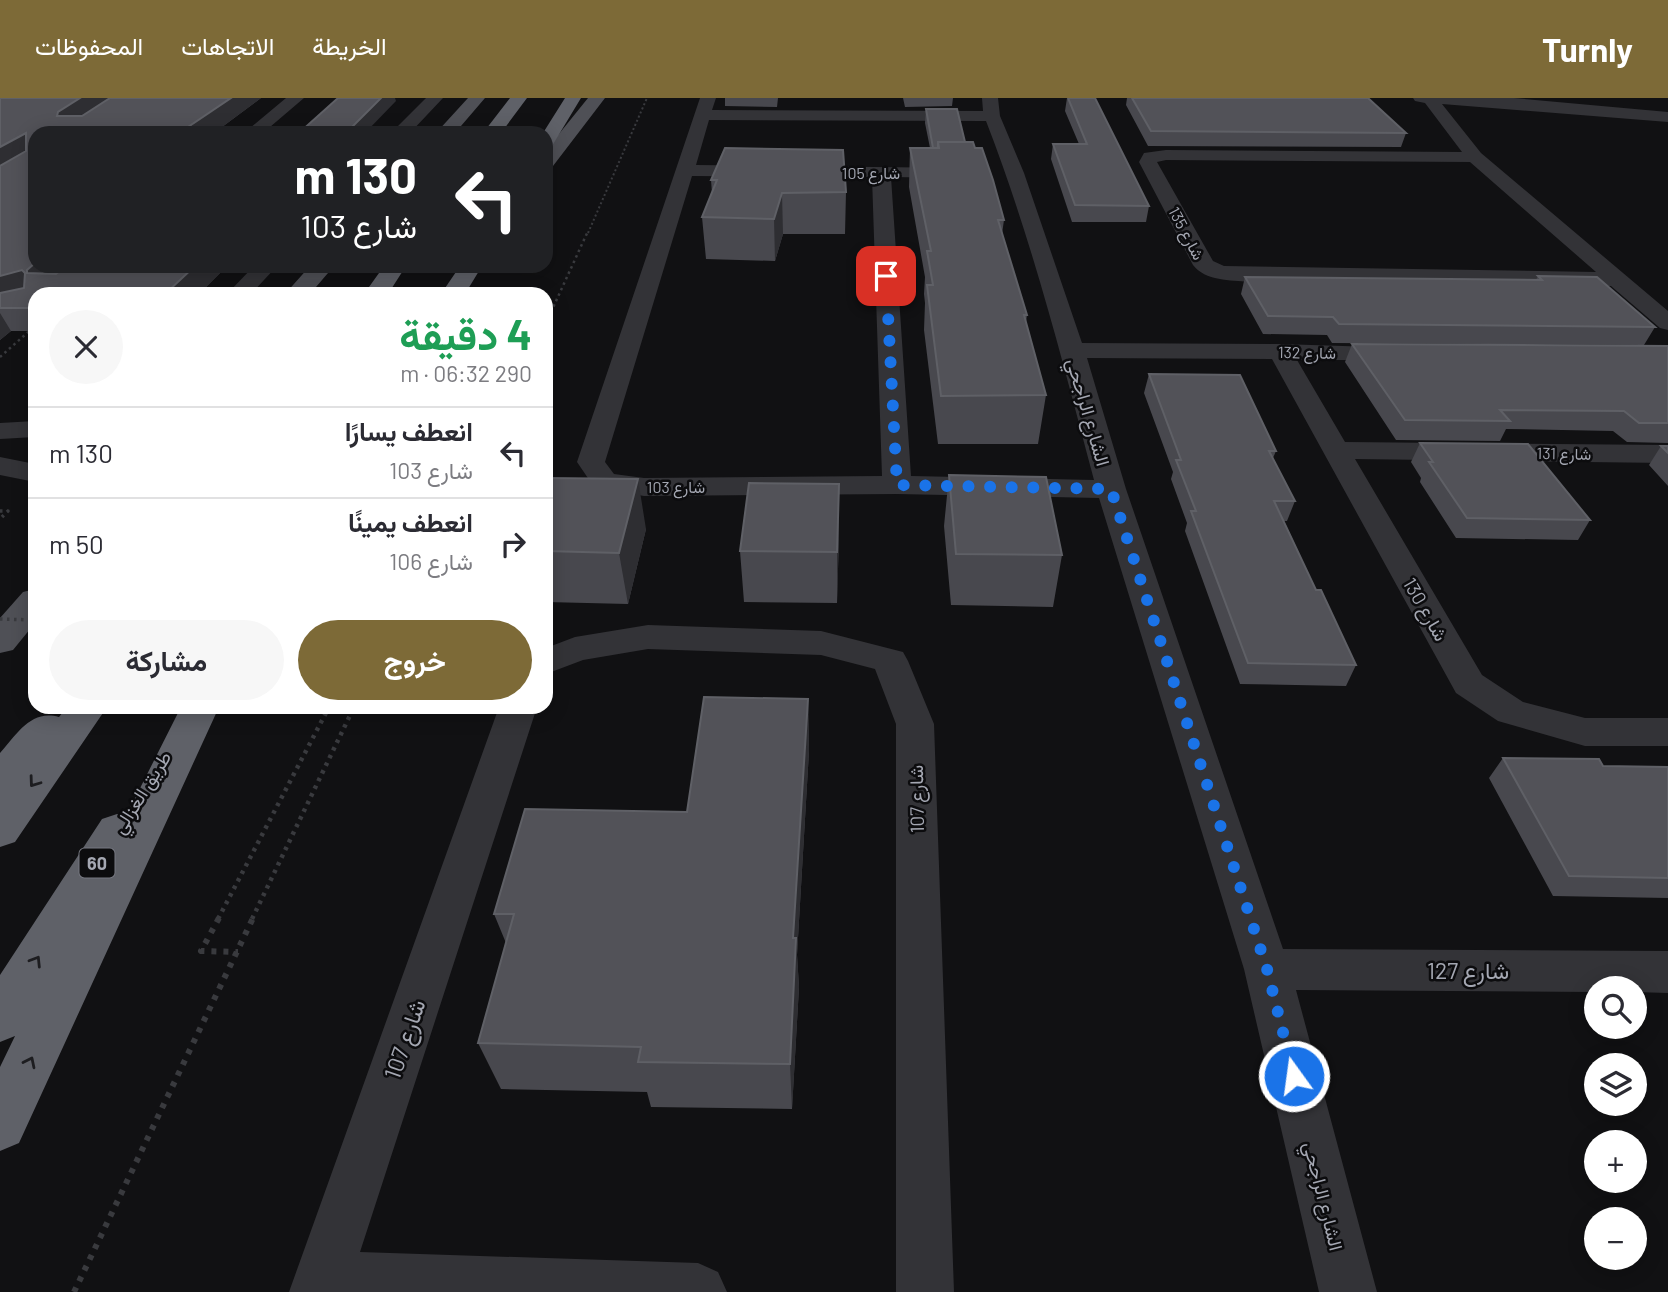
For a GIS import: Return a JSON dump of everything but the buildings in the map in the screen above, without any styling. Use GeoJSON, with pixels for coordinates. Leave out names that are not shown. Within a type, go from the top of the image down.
{"type":"FeatureCollection","features":[{"type":"Feature","properties":{"kind":"highway"},"geometry":{"type":"LineString","coordinates":[[471,126],[485,98]]}},
{"type":"Feature","properties":{"kind":"highway"},"geometry":{"type":"LineString","coordinates":[[497,126],[519,98]]}},
{"type":"Feature","properties":{"kind":"highway"},"geometry":{"type":"LineString","coordinates":[[553,131],[573,98]]}},
{"type":"Feature","properties":{"kind":"highway"},"geometry":{"type":"LineString","coordinates":[[0,781],[42,731],[60,714]]}},
{"type":"Feature","properties":{"kind":"highway"},"geometry":{"type":"LineString","coordinates":[[0,830],[83,714]]}},
{"type":"Feature","properties":{"kind":"highway","name":"طريق الغزالي"},"geometry":{"type":"LineString","coordinates":[[0,1019],[190,714]]}},
{"type":"Feature","properties":{"kind":"highway"},"geometry":{"type":"LineString","coordinates":[[0,1124],[197,714]]}},
{"type":"Feature","properties":{"kind":"main road"},"geometry":{"type":"LineString","coordinates":[[451,126],[477,98]]}},
{"type":"Feature","properties":{"kind":"main road"},"geometry":{"type":"LineString","coordinates":[[553,153],[597,98]]}},
{"type":"Feature","properties":{"kind":"main road"},"geometry":{"type":"LineString","coordinates":[[304,287],[316,273]]}},
{"type":"Feature","properties":{"kind":"main road"},"geometry":{"type":"LineString","coordinates":[[0,641],[28,611]]}},
{"type":"Feature","properties":{"kind":"street"},"geometry":{"type":"LineString","coordinates":[[262,126],[296,98]]}},
{"type":"Feature","properties":{"kind":"street"},"geometry":{"type":"LineString","coordinates":[[407,126],[435,98]]}},
{"type":"Feature","properties":{"kind":"street"},"geometry":{"type":"LineString","coordinates":[[873,98],[873,116]]}},
{"type":"Feature","properties":{"kind":"street"},"geometry":{"type":"LineString","coordinates":[[1421,98],[1504,102],[1666,117]]}},
{"type":"Feature","properties":{"kind":"street"},"geometry":{"type":"LineString","coordinates":[[1429,98],[1475,157],[1668,323]]}},
{"type":"Feature","properties":{"kind":"street"},"geometry":{"type":"LineString","coordinates":[[1645,98],[1666,117]]}},
{"type":"Feature","properties":{"kind":"street"},"geometry":{"type":"LineString","coordinates":[[705,106],[873,116],[991,107]]}},
{"type":"Feature","properties":{"kind":"street","name":"شارع 103"},"geometry":{"type":"LineString","coordinates":[[705,106],[591,462],[604,481],[645,487],[897,485],[1111,489]]}},
{"type":"Feature","properties":{"kind":"street","name":"الشارع الراجحي"},"geometry":{"type":"LineString","coordinates":[[991,107],[993,173],[1072,349],[1111,489],[1267,969],[1348,1292]]}},
{"type":"Feature","properties":{"kind":"street","name":"شارع 135"},"geometry":{"type":"LineString","coordinates":[[1475,157],[1166,155],[1150,158],[1148,162],[1204,265],[1219,272],[1249,275],[1619,279]]}},
{"type":"Feature","properties":{"kind":"street","name":"شارع 105"},"geometry":{"type":"LineString","coordinates":[[685,170],[993,173]]}},
{"type":"Feature","properties":{"kind":"street"},"geometry":{"type":"LineString","coordinates":[[881,172],[897,485]]}},
{"type":"Feature","properties":{"kind":"street"},"geometry":{"type":"LineString","coordinates":[[245,287],[260,273]]}},
{"type":"Feature","properties":{"kind":"street","name":"شارع 132"},"geometry":{"type":"LineString","coordinates":[[1072,349],[1419,353]]}},
{"type":"Feature","properties":{"kind":"street","name":"شارع 130"},"geometry":{"type":"LineString","coordinates":[[1280,352],[1469,684],[1511,712],[1585,732],[1668,732]]}},
{"type":"Feature","properties":{"kind":"street"},"geometry":{"type":"LineString","coordinates":[[0,431],[28,429]]}},
{"type":"Feature","properties":{"kind":"street","name":"شارع 131"},"geometry":{"type":"LineString","coordinates":[[1334,450],[1668,454]]}},
{"type":"Feature","properties":{"kind":"street"},"geometry":{"type":"LineString","coordinates":[[0,466],[28,472]]}},
{"type":"Feature","properties":{"kind":"street","name":"شارع 107"},"geometry":{"type":"LineString","coordinates":[[553,659],[575,649],[648,638],[821,643],[890,661],[915,724],[925,1292]]}},
{"type":"Feature","properties":{"kind":"street","name":"شارع 107"},"geometry":{"type":"LineString","coordinates":[[320,1286],[516,714]]}},
{"type":"Feature","properties":{"kind":"street","name":"شارع 127"},"geometry":{"type":"LineString","coordinates":[[1267,969],[1668,972]]}},
{"type":"Feature","properties":{"kind":"street"},"geometry":{"type":"LineString","coordinates":[[320,1286],[698,1292]]}},
{"type":"Feature","properties":{"kind":"path"},"geometry":{"type":"LineString","coordinates":[[553,308],[647,98]]}},
{"type":"Feature","properties":{"kind":"path"},"geometry":{"type":"LineString","coordinates":[[0,357],[28,332]]}},
{"type":"Feature","properties":{"kind":"path"},"geometry":{"type":"LineString","coordinates":[[0,511],[8,511],[0,519]]}},
{"type":"Feature","properties":{"kind":"path"},"geometry":{"type":"LineString","coordinates":[[0,619],[28,607]]}},
{"type":"Feature","properties":{"kind":"path"},"geometry":{"type":"LineString","coordinates":[[238,952],[201,951],[325,714]]}},
{"type":"Feature","properties":{"kind":"path"},"geometry":{"type":"LineString","coordinates":[[74,1292],[352,714]]}},
{"type":"Feature","properties":{"kind":"route"},"geometry":{"type":"LineString","coordinates":[[886,276],[897,485],[1111,489],[1267,969],[1294,1076]]}}]}
